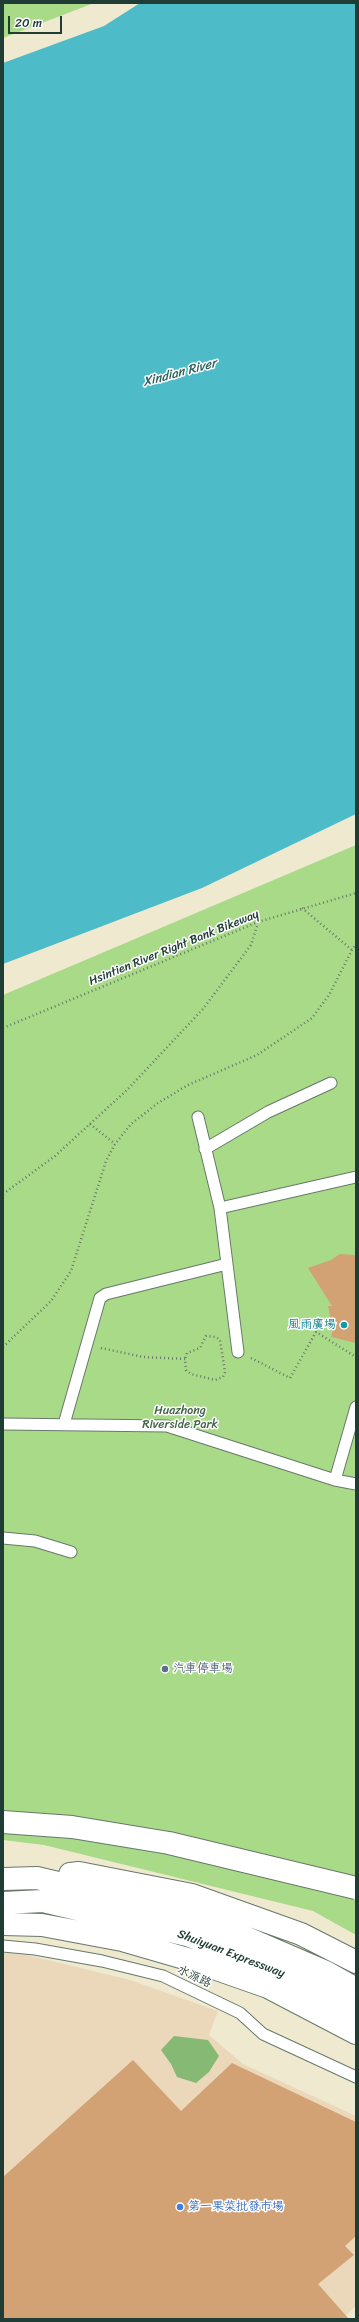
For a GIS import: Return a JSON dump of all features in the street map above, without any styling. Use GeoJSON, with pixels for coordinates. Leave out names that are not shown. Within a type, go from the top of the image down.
{"type":"FeatureCollection","features":[{"type":"Feature","properties":{"kind":"highway"},"geometry":{"type":"LineString","coordinates":[[4,1816],[169,1843],[356,1888]]}},
{"type":"Feature","properties":{"kind":"highway"},"geometry":{"type":"LineString","coordinates":[[37,1878],[79,1873],[192,1895],[301,1934],[356,1962]]}},
{"type":"Feature","properties":{"kind":"highway","name":"Shuiyuan Expressway"},"geometry":{"type":"LineString","coordinates":[[3,1879],[37,1878],[196,1916],[326,1972],[356,1989]]}},
{"type":"Feature","properties":{"kind":"highway","name":"Shuiyuan Expressway"},"geometry":{"type":"LineString","coordinates":[[3,1903],[43,1901],[187,1935],[258,1962],[327,1995],[356,2014]]}},
{"type":"Feature","properties":{"kind":"highway"},"geometry":{"type":"LineString","coordinates":[[3,1924],[42,1925],[122,1940],[191,1960],[268,1987],[356,2033]]}},
{"type":"Feature","properties":{"kind":"lane"},"geometry":{"type":"LineString","coordinates":[[205,1149],[268,1112],[331,1083]]}},
{"type":"Feature","properties":{"kind":"lane"},"geometry":{"type":"LineString","coordinates":[[198,1117],[220,1208],[238,1352]]}},
{"type":"Feature","properties":{"kind":"lane"},"geometry":{"type":"LineString","coordinates":[[220,1208],[356,1177]]}},
{"type":"Feature","properties":{"kind":"lane"},"geometry":{"type":"LineString","coordinates":[[64,1424],[100,1298],[106,1294],[227,1264]]}},
{"type":"Feature","properties":{"kind":"lane"},"geometry":{"type":"LineString","coordinates":[[335,1480],[356,1407]]}},
{"type":"Feature","properties":{"kind":"lane"},"geometry":{"type":"LineString","coordinates":[[3,1424],[167,1426],[335,1480],[356,1484]]}},
{"type":"Feature","properties":{"kind":"lane"},"geometry":{"type":"LineString","coordinates":[[3,1538],[35,1541],[71,1552]]}},
{"type":"Feature","properties":{"kind":"lane"},"geometry":{"type":"LineString","coordinates":[[4,1816],[356,1897]]}},
{"type":"Feature","properties":{"kind":"lane","name":"水源路"},"geometry":{"type":"LineString","coordinates":[[3,1946],[35,1949],[102,1961],[163,1976],[240,2013],[263,2034],[356,2077]]}},
{"type":"Feature","properties":{"kind":"path","name":"Hsintien River Right Bank Bikeway"},"geometry":{"type":"LineString","coordinates":[[3,1028],[258,922],[356,893]]}},
{"type":"Feature","properties":{"kind":"path"},"geometry":{"type":"LineString","coordinates":[[302,908],[352,950]]}},
{"type":"Feature","properties":{"kind":"path"},"geometry":{"type":"LineString","coordinates":[[3,1194],[55,1156],[127,1090],[203,1009],[251,945],[258,922]]}},
{"type":"Feature","properties":{"kind":"path"},"geometry":{"type":"LineString","coordinates":[[3,1347],[51,1301],[71,1272],[106,1161],[115,1144],[131,1124],[158,1103],[188,1085],[257,1055],[312,1018],[329,995],[356,945]]}},
{"type":"Feature","properties":{"kind":"path"},"geometry":{"type":"LineString","coordinates":[[90,1124],[115,1144]]}},
{"type":"Feature","properties":{"kind":"path"},"geometry":{"type":"LineString","coordinates":[[238,1352],[290,1378],[316,1332],[356,1357]]}},
{"type":"Feature","properties":{"kind":"path"},"geometry":{"type":"LineString","coordinates":[[206,1336],[216,1336],[220,1340],[224,1372],[223,1377],[215,1380],[191,1374],[186,1370],[185,1359],[191,1350],[200,1348],[206,1336]]}},
{"type":"Feature","properties":{"kind":"path"},"geometry":{"type":"LineString","coordinates":[[87,1345],[134,1356],[185,1359]]}},
{"type":"Feature","properties":{"kind":"shaded area","name":"第一果菜批發市場"},"geometry":{"type":"Polygon","coordinates":[[[3,1953],[27,1955],[130,1980],[218,2011],[209,2035],[243,2064],[356,2116],[356,2306],[342,2319],[3,2319],[3,1953]]]}},
{"type":"Feature","properties":{"kind":"green space"},"geometry":{"type":"Polygon","coordinates":[[[3,3],[94,3],[3,38],[3,3]]]}},
{"type":"Feature","properties":{"kind":"green space","name":"Huazhong Riverside Park"},"geometry":{"type":"Polygon","coordinates":[[[356,845],[356,1935],[313,1911],[44,1845],[3,1840],[3,995],[356,845]]]}},
{"type":"Feature","properties":{"kind":"green space"},"geometry":{"type":"Polygon","coordinates":[[[174,2036],[208,2040],[219,2056],[209,2072],[196,2083],[177,2077],[171,2064],[161,2050],[174,2036]]]}},
{"type":"Feature","properties":{"kind":"water","name":"Xindian River"},"geometry":{"type":"Polygon","coordinates":[[[140,3],[356,3],[356,814],[202,888],[3,964],[3,63],[104,26],[140,3]]]}},
{"type":"Feature","properties":{"kind":"building"},"geometry":{"type":"Polygon","coordinates":[[[340,1254],[356,1255],[356,1343],[331,1337],[333,1329],[328,1306],[332,1306],[308,1268],[331,1260],[340,1254]]]}},
{"type":"Feature","properties":{"kind":"building","name":"第一果菜批發市場"},"geometry":{"type":"Polygon","coordinates":[[[133,2060],[181,2111],[232,2063],[356,2122],[356,2236],[345,2246],[354,2255],[318,2284],[349,2319],[3,2319],[3,2177],[133,2060]]]}},
{"type":"Feature","properties":{"kind":"place","name":"風雨廣場"},"geometry":{"type":"Point","coordinates":[344,1325]}},
{"type":"Feature","properties":{"kind":"place","name":"汽車停車場"},"geometry":{"type":"Point","coordinates":[165,1669]}},
{"type":"Feature","properties":{"kind":"place","name":"第一果菜批發市場"},"geometry":{"type":"Point","coordinates":[180,2207]}}]}
